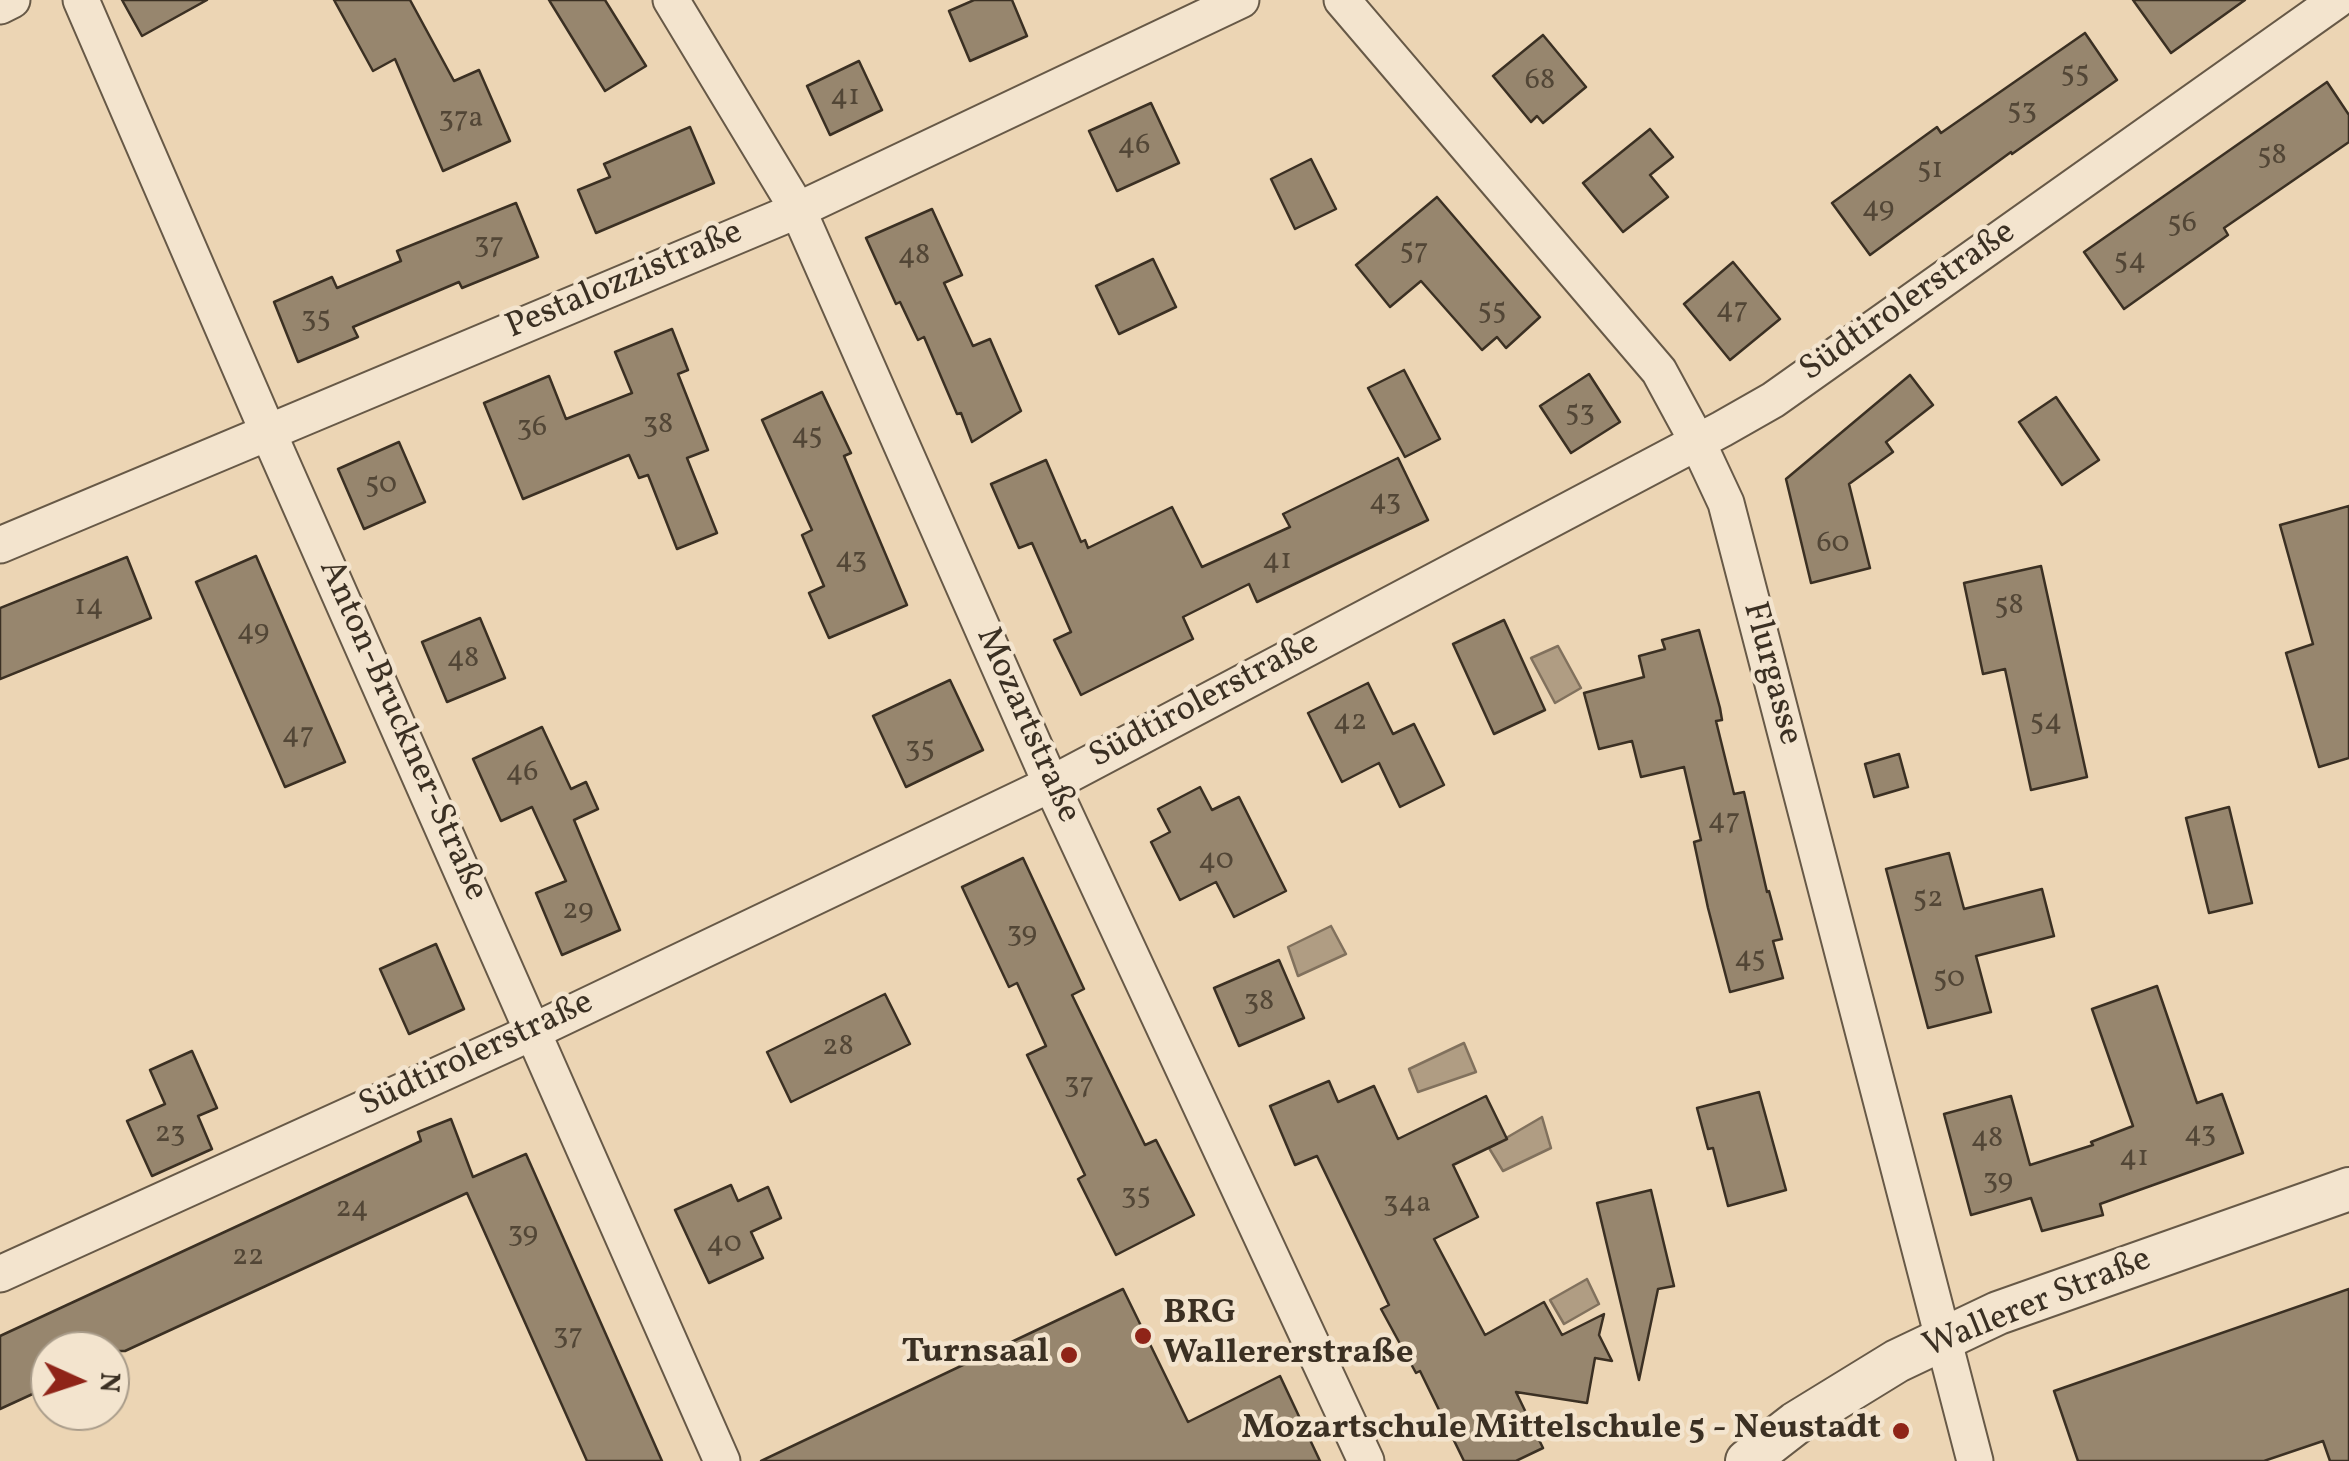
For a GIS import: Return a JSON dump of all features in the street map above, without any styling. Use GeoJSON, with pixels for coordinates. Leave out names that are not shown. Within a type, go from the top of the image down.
{"type":"FeatureCollection","features":[{"type":"Feature","properties":{"kind":"street"},"geometry":{"type":"LineString","coordinates":[[0,6],[12,0]]}},
{"type":"Feature","properties":{"kind":"street","name":"Anton-Bruckner-Straße"},"geometry":{"type":"LineString","coordinates":[[82,0],[722,1461]]}},
{"type":"Feature","properties":{"kind":"street","name":"Mozartstraße"},"geometry":{"type":"LineString","coordinates":[[671,0],[798,210],[1051,784],[1366,1461]]}},
{"type":"Feature","properties":{"kind":"street","name":"Pestalozzistraße"},"geometry":{"type":"LineString","coordinates":[[0,545],[798,210],[1241,0]]}},
{"type":"Feature","properties":{"kind":"street","name":"Flurgasse"},"geometry":{"type":"LineString","coordinates":[[1342,0],[1659,372],[1726,503],[1975,1461]]}},
{"type":"Feature","properties":{"kind":"street","name":"Südtirolerstraße"},"geometry":{"type":"LineString","coordinates":[[0,1274],[534,1031],[1051,784],[1697,442],[1772,400],[2337,0]]}},
{"type":"Feature","properties":{"kind":"street","name":"Wallerer Straße"},"geometry":{"type":"LineString","coordinates":[[1747,1461],[1796,1422],[1897,1361],[1998,1313],[2349,1188]]}},
{"type":"Feature","properties":{"kind":"shaded area"},"geometry":{"type":"Polygon","coordinates":[[[1558,646],[1581,688],[1555,703],[1531,658],[1558,646]]]}},
{"type":"Feature","properties":{"kind":"shaded area"},"geometry":{"type":"Polygon","coordinates":[[[1331,926],[1346,954],[1298,976],[1288,947],[1331,926]]]}},
{"type":"Feature","properties":{"kind":"shaded area"},"geometry":{"type":"Polygon","coordinates":[[[1464,1043],[1476,1072],[1418,1092],[1409,1069],[1464,1043]]]}},
{"type":"Feature","properties":{"kind":"shaded area"},"geometry":{"type":"Polygon","coordinates":[[[1542,1117],[1551,1148],[1503,1171],[1489,1148],[1542,1117]]]}},
{"type":"Feature","properties":{"kind":"shaded area"},"geometry":{"type":"Polygon","coordinates":[[[1587,1279],[1599,1304],[1564,1324],[1550,1300],[1587,1279]]]}},
{"type":"Feature","properties":{"kind":"building"},"geometry":{"type":"Polygon","coordinates":[[[122,0],[207,0],[142,36],[122,0]]]}},
{"type":"Feature","properties":{"kind":"building"},"geometry":{"type":"Polygon","coordinates":[[[334,0],[410,0],[454,81],[479,70],[510,141],[443,171],[395,59],[373,71],[334,0]]]}},
{"type":"Feature","properties":{"kind":"building"},"geometry":{"type":"Polygon","coordinates":[[[549,0],[605,0],[646,66],[605,91],[549,0]]]}},
{"type":"Feature","properties":{"kind":"building"},"geometry":{"type":"Polygon","coordinates":[[[974,0],[1012,0],[1027,36],[970,61],[949,11],[974,0]]]}},
{"type":"Feature","properties":{"kind":"building"},"geometry":{"type":"Polygon","coordinates":[[[2133,0],[2245,0],[2171,53],[2133,0]]]}},
{"type":"Feature","properties":{"kind":"building"},"geometry":{"type":"Polygon","coordinates":[[[2085,33],[2117,80],[1870,255],[1832,203],[1937,127],[1941,133],[2085,33]]]}},
{"type":"Feature","properties":{"kind":"building"},"geometry":{"type":"Polygon","coordinates":[[[1543,35],[1586,87],[1543,123],[1537,116],[1531,122],[1493,76],[1543,35]]]}},
{"type":"Feature","properties":{"kind":"building"},"geometry":{"type":"Polygon","coordinates":[[[859,61],[882,110],[830,135],[807,86],[859,61]]]}},
{"type":"Feature","properties":{"kind":"building"},"geometry":{"type":"Polygon","coordinates":[[[2327,82],[2349,115],[2349,142],[2224,228],[2228,235],[2124,309],[2084,252],[2327,82]]]}},
{"type":"Feature","properties":{"kind":"building"},"geometry":{"type":"Polygon","coordinates":[[[1151,103],[1179,163],[1117,191],[1089,131],[1151,103]]]}},
{"type":"Feature","properties":{"kind":"building"},"geometry":{"type":"Polygon","coordinates":[[[690,127],[714,183],[596,233],[578,190],[610,177],[604,164],[690,127]]]}},
{"type":"Feature","properties":{"kind":"building"},"geometry":{"type":"Polygon","coordinates":[[[1650,129],[1673,157],[1650,175],[1668,197],[1623,232],[1583,183],[1650,129]]]}},
{"type":"Feature","properties":{"kind":"building"},"geometry":{"type":"Polygon","coordinates":[[[1311,159],[1336,209],[1295,229],[1271,179],[1311,159]]]}},
{"type":"Feature","properties":{"kind":"building"},"geometry":{"type":"Polygon","coordinates":[[[1437,197],[1540,317],[1506,348],[1497,337],[1482,350],[1421,281],[1390,307],[1356,265],[1437,197]]]}},
{"type":"Feature","properties":{"kind":"building"},"geometry":{"type":"Polygon","coordinates":[[[516,203],[538,257],[462,288],[459,282],[353,327],[358,337],[298,362],[274,302],[332,277],[337,288],[401,261],[397,251],[516,203]]]}},
{"type":"Feature","properties":{"kind":"building"},"geometry":{"type":"Polygon","coordinates":[[[932,209],[962,275],[944,283],[973,346],[990,339],[1021,411],[972,442],[924,337],[918,340],[900,302],[896,304],[866,238],[932,209]]]}},
{"type":"Feature","properties":{"kind":"building"},"geometry":{"type":"Polygon","coordinates":[[[1153,259],[1176,307],[1119,334],[1096,286],[1153,259]]]}},
{"type":"Feature","properties":{"kind":"building"},"geometry":{"type":"Polygon","coordinates":[[[1733,262],[1780,319],[1730,360],[1684,304],[1733,262]]]}},
{"type":"Feature","properties":{"kind":"building"},"geometry":{"type":"Polygon","coordinates":[[[672,329],[688,370],[678,374],[708,450],[687,458],[717,533],[677,549],[648,475],[639,478],[629,455],[523,499],[484,403],[549,376],[566,419],[632,393],[615,352],[672,329]]]}},
{"type":"Feature","properties":{"kind":"building"},"geometry":{"type":"Polygon","coordinates":[[[1404,370],[1440,439],[1405,457],[1368,388],[1404,370]]]}},
{"type":"Feature","properties":{"kind":"building"},"geometry":{"type":"Polygon","coordinates":[[[1589,374],[1620,422],[1571,453],[1540,406],[1589,374]]]}},
{"type":"Feature","properties":{"kind":"building"},"geometry":{"type":"Polygon","coordinates":[[[1910,375],[1933,405],[1886,442],[1893,452],[1849,484],[1870,568],[1811,583],[1786,479],[1910,375]]]}},
{"type":"Feature","properties":{"kind":"building"},"geometry":{"type":"Polygon","coordinates":[[[822,392],[851,453],[844,456],[907,605],[829,638],[809,593],[824,586],[802,535],[812,530],[762,420],[822,392]]]}},
{"type":"Feature","properties":{"kind":"building"},"geometry":{"type":"Polygon","coordinates":[[[2056,397],[2099,460],[2062,485],[2019,422],[2056,397]]]}},
{"type":"Feature","properties":{"kind":"building"},"geometry":{"type":"Polygon","coordinates":[[[399,442],[425,502],[364,529],[338,469],[399,442]]]}},
{"type":"Feature","properties":{"kind":"building"},"geometry":{"type":"Polygon","coordinates":[[[1398,458],[1428,520],[1257,602],[1249,584],[1183,617],[1193,639],[1081,695],[1054,640],[1071,632],[1032,543],[1019,548],[991,484],[1046,460],[1081,542],[1085,540],[1088,548],[1172,507],[1202,567],[1290,527],[1283,514],[1398,458]]]}},
{"type":"Feature","properties":{"kind":"building"},"geometry":{"type":"Polygon","coordinates":[[[2349,506],[2349,758],[2319,767],[2286,653],[2313,644],[2280,525],[2349,506]]]}},
{"type":"Feature","properties":{"kind":"building"},"geometry":{"type":"Polygon","coordinates":[[[256,556],[345,762],[285,787],[196,582],[256,556]]]}},
{"type":"Feature","properties":{"kind":"building"},"geometry":{"type":"Polygon","coordinates":[[[127,557],[151,618],[0,679],[0,608],[127,557]]]}},
{"type":"Feature","properties":{"kind":"building"},"geometry":{"type":"Polygon","coordinates":[[[2041,566],[2087,777],[2031,790],[2005,669],[1983,674],[1964,583],[2041,566]]]}},
{"type":"Feature","properties":{"kind":"building"},"geometry":{"type":"Polygon","coordinates":[[[480,618],[505,678],[447,702],[422,642],[480,618]]]}},
{"type":"Feature","properties":{"kind":"building"},"geometry":{"type":"Polygon","coordinates":[[[1504,620],[1545,710],[1494,734],[1453,644],[1504,620]]]}},
{"type":"Feature","properties":{"kind":"building"},"geometry":{"type":"Polygon","coordinates":[[[1699,630],[1720,708],[1722,720],[1716,721],[1734,794],[1744,792],[1782,939],[1773,941],[1783,978],[1730,992],[1694,842],[1701,840],[1684,767],[1641,777],[1632,741],[1599,749],[1584,693],[1644,677],[1639,656],[1665,649],[1662,640],[1699,630]]]}},
{"type":"Feature","properties":{"kind":"building"},"geometry":{"type":"Polygon","coordinates":[[[950,680],[983,750],[906,787],[873,716],[950,680]]]}},
{"type":"Feature","properties":{"kind":"building"},"geometry":{"type":"Polygon","coordinates":[[[1368,683],[1393,734],[1414,724],[1444,785],[1400,807],[1379,763],[1342,782],[1308,713],[1368,683]]]}},
{"type":"Feature","properties":{"kind":"building"},"geometry":{"type":"Polygon","coordinates":[[[542,727],[571,789],[586,782],[598,809],[574,820],[620,930],[562,955],[536,893],[566,881],[532,807],[501,821],[473,759],[542,727]]]}},
{"type":"Feature","properties":{"kind":"building"},"geometry":{"type":"Polygon","coordinates":[[[1899,754],[1908,787],[1874,797],[1865,764],[1899,754]]]}},
{"type":"Feature","properties":{"kind":"building"},"geometry":{"type":"Polygon","coordinates":[[[1200,787],[1212,810],[1239,797],[1286,891],[1234,917],[1216,882],[1180,900],[1151,842],[1170,832],[1158,809],[1200,787]]]}},
{"type":"Feature","properties":{"kind":"building"},"geometry":{"type":"Polygon","coordinates":[[[2229,807],[2252,903],[2209,913],[2186,818],[2229,807]]]}},
{"type":"Feature","properties":{"kind":"building"},"geometry":{"type":"Polygon","coordinates":[[[1949,853],[1964,909],[2042,889],[2054,936],[1976,956],[1991,1012],[1928,1028],[1886,869],[1949,853]]]}},
{"type":"Feature","properties":{"kind":"building"},"geometry":{"type":"Polygon","coordinates":[[[1023,858],[1084,989],[1072,995],[1145,1145],[1156,1140],[1194,1215],[1116,1255],[1078,1179],[1085,1175],[1027,1055],[1046,1046],[1017,983],[1009,987],[962,887],[1023,858]]]}},
{"type":"Feature","properties":{"kind":"building"},"geometry":{"type":"Polygon","coordinates":[[[436,944],[464,1009],[409,1034],[380,969],[436,944]]]}},
{"type":"Feature","properties":{"kind":"building"},"geometry":{"type":"Polygon","coordinates":[[[1279,960],[1304,1018],[1239,1046],[1214,988],[1279,960]]]}},
{"type":"Feature","properties":{"kind":"building"},"geometry":{"type":"Polygon","coordinates":[[[2157,986],[2197,1103],[2222,1094],[2243,1153],[2100,1204],[2103,1215],[2042,1231],[2031,1198],[1971,1215],[1944,1114],[2011,1096],[2030,1165],[2093,1145],[2091,1142],[2133,1126],[2092,1009],[2157,986]]]}},
{"type":"Feature","properties":{"kind":"building"},"geometry":{"type":"Polygon","coordinates":[[[885,994],[910,1044],[791,1102],[767,1052],[885,994]]]}},
{"type":"Feature","properties":{"kind":"building"},"geometry":{"type":"Polygon","coordinates":[[[192,1051],[217,1108],[198,1116],[212,1149],[152,1176],[127,1121],[165,1104],[150,1070],[192,1051]]]}},
{"type":"Feature","properties":{"kind":"building"},"geometry":{"type":"Polygon","coordinates":[[[1329,1081],[1338,1102],[1374,1086],[1398,1139],[1486,1096],[1507,1139],[1453,1165],[1478,1217],[1434,1239],[1485,1335],[1544,1302],[1562,1335],[1604,1314],[1599,1335],[1612,1361],[1595,1358],[1587,1403],[1516,1392],[1543,1448],[1516,1461],[1464,1461],[1420,1371],[1416,1373],[1381,1309],[1389,1305],[1317,1156],[1295,1165],[1270,1106],[1329,1081]]]}},
{"type":"Feature","properties":{"kind":"building"},"geometry":{"type":"Polygon","coordinates":[[[1759,1092],[1786,1190],[1728,1206],[1713,1148],[1708,1149],[1697,1108],[1759,1092]]]}},
{"type":"Feature","properties":{"kind":"building"},"geometry":{"type":"Polygon","coordinates":[[[451,1119],[473,1177],[526,1154],[662,1461],[587,1461],[467,1193],[130,1349],[130,1331],[30,1331],[30,1395],[0,1409],[0,1336],[421,1141],[418,1132],[451,1119]]]}},
{"type":"Feature","properties":{"kind":"building"},"geometry":{"type":"Polygon","coordinates":[[[731,1185],[738,1201],[768,1187],[781,1218],[751,1232],[763,1258],[709,1283],[675,1210],[731,1185]]]}},
{"type":"Feature","properties":{"kind":"building"},"geometry":{"type":"Polygon","coordinates":[[[1651,1190],[1674,1286],[1658,1289],[1639,1380],[1597,1203],[1651,1190]]]}},
{"type":"Feature","properties":{"kind":"building","name":"BRG Wallererstraße"},"geometry":{"type":"Polygon","coordinates":[[[1123,1289],[1188,1422],[1280,1376],[1320,1461],[761,1461],[1123,1289]]]}},
{"type":"Feature","properties":{"kind":"building"},"geometry":{"type":"Polygon","coordinates":[[[2349,1289],[2349,1461],[2330,1461],[2323,1441],[2264,1461],[2078,1461],[2054,1391],[2349,1289]]]}},
{"type":"Feature","properties":{"kind":"place","name":"BRG Wallererstraße"},"geometry":{"type":"Point","coordinates":[1143,1336]}},
{"type":"Feature","properties":{"kind":"place","name":"Turnsaal"},"geometry":{"type":"Point","coordinates":[1069,1355]}},
{"type":"Feature","properties":{"kind":"place","name":"Mozartschule Mittelschule 5 - Neustadt"},"geometry":{"type":"Point","coordinates":[1901,1431]}}]}
